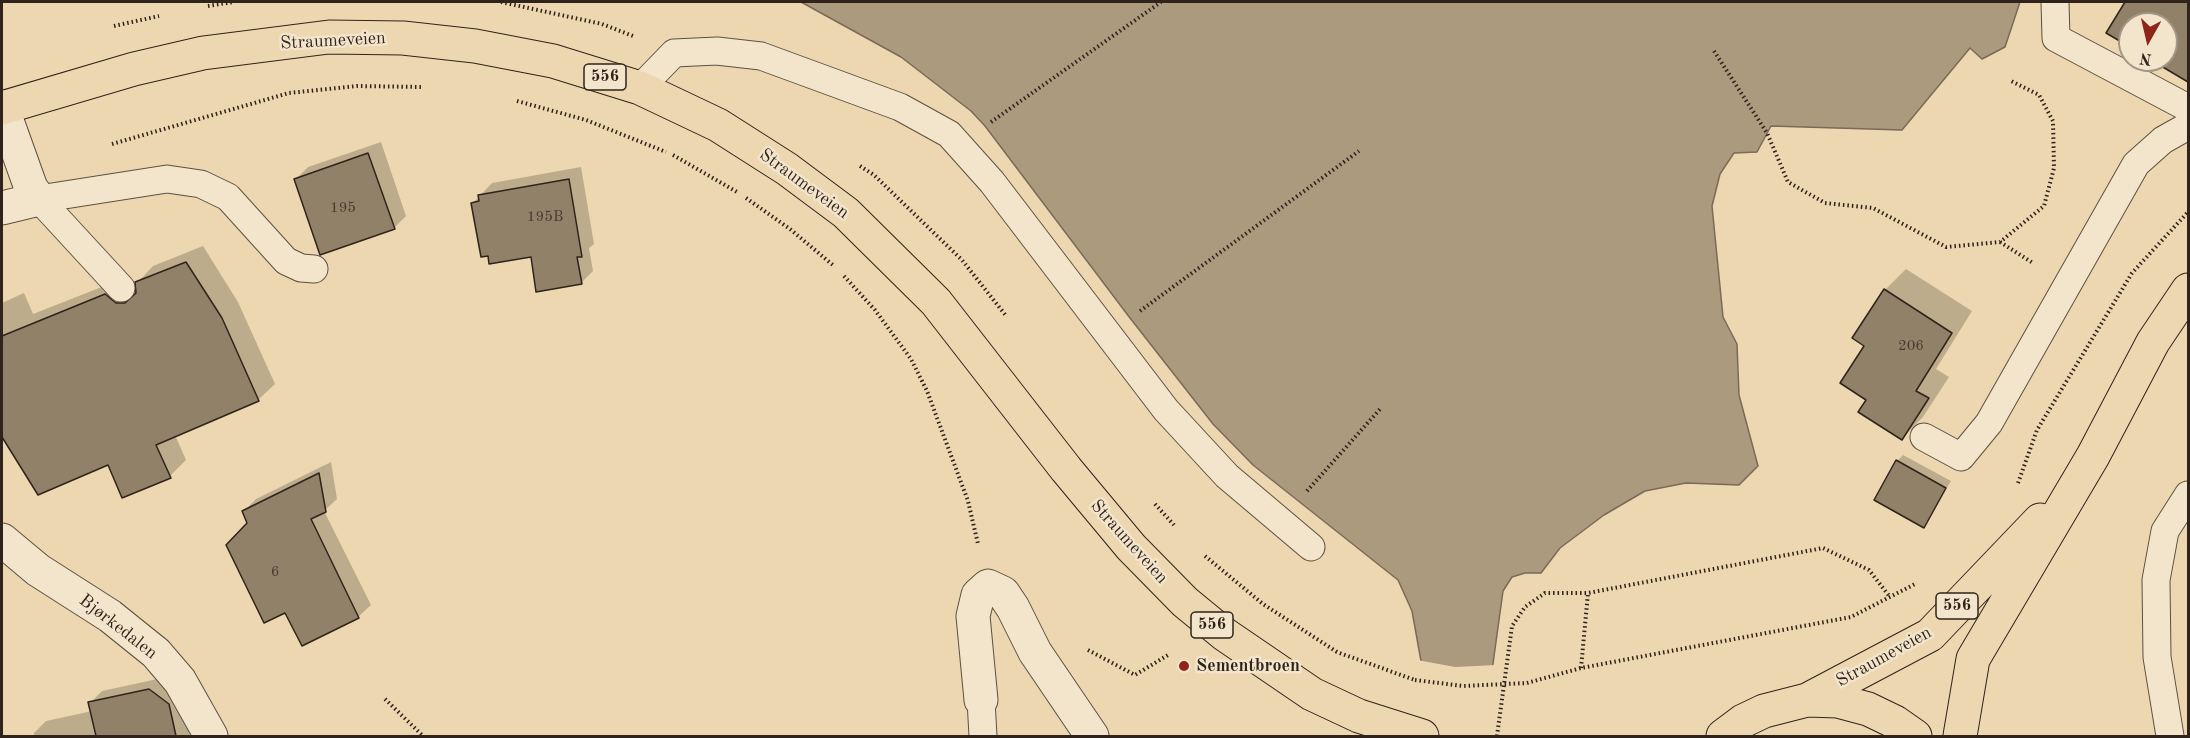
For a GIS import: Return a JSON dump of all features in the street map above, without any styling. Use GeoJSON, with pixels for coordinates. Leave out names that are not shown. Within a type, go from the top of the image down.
{"type":"FeatureCollection","features":[{"type":"Feature","properties":{"kind":"main road","name":"Straumeveien"},"geometry":{"type":"LineString","coordinates":[[2,107],[134,69],[203,53],[329,37],[403,38],[475,46],[553,61],[640,88],[718,125],[787,169],[846,213],[936,302],[1066,470],[1124,538],[1192,608],[1224,634],[1312,694],[1359,716],[1409,733]]}},
{"type":"Feature","properties":{"kind":"main road","name":"Straumeveien"},"geometry":{"type":"LineString","coordinates":[[1960,736],[1973,658],[2080,477],[2152,342],[2188,290]]}},
{"type":"Feature","properties":{"kind":"main road","name":"Straumeveien"},"geometry":{"type":"LineString","coordinates":[[1807,700],[1930,635],[2080,477]]}},
{"type":"Feature","properties":{"kind":"main road","name":"556"},"geometry":{"type":"LineString","coordinates":[[1722,736],[1764,711],[1807,700],[1838,701],[1868,709],[1895,722],[1914,736]]}},
{"type":"Feature","properties":{"kind":"street","name":"Straumeveien"},"geometry":{"type":"LineString","coordinates":[[2,107],[31,188],[39,199]]}},
{"type":"Feature","properties":{"kind":"street"},"geometry":{"type":"LineString","coordinates":[[2,208],[39,199]]}},
{"type":"Feature","properties":{"kind":"street","name":"Bjørkedalen"},"geometry":{"type":"LineString","coordinates":[[2,540],[38,570],[110,616],[156,653],[180,681],[211,736]]}},
{"type":"Feature","properties":{"kind":"street"},"geometry":{"type":"LineString","coordinates":[[981,700],[973,616],[978,595],[988,586],[1003,593],[1035,652],[1092,736]]}},
{"type":"Feature","properties":{"kind":"lane"},"geometry":{"type":"LineString","coordinates":[[2055,2],[2056,39],[2188,108]]}},
{"type":"Feature","properties":{"kind":"lane"},"geometry":{"type":"LineString","coordinates":[[640,88],[674,53],[717,51],[761,56],[900,107],[949,134],[992,182],[1166,410],[1227,476],[1311,547]]}},
{"type":"Feature","properties":{"kind":"lane"},"geometry":{"type":"LineString","coordinates":[[1924,437],[1961,457],[1989,423],[2136,164],[2163,140],[2188,126]]}},
{"type":"Feature","properties":{"kind":"lane"},"geometry":{"type":"LineString","coordinates":[[39,199],[167,179],[201,184],[228,196],[286,261],[301,268],[314,269]]}},
{"type":"Feature","properties":{"kind":"lane"},"geometry":{"type":"LineString","coordinates":[[39,199],[121,288]]}},
{"type":"Feature","properties":{"kind":"lane"},"geometry":{"type":"LineString","coordinates":[[2170,736],[2157,657],[2156,580],[2165,531],[2188,495]]}},
{"type":"Feature","properties":{"kind":"lane"},"geometry":{"type":"LineString","coordinates":[[981,700],[983,736]]}},
{"type":"Feature","properties":{"kind":"path"},"geometry":{"type":"LineString","coordinates":[[986,126],[1161,2]]}},
{"type":"Feature","properties":{"kind":"path"},"geometry":{"type":"LineString","coordinates":[[1714,51],[1767,133],[1788,182],[1825,202],[1873,208],[1946,247],[2001,242],[2044,206],[2054,168],[2053,121],[2039,95],[2009,80]]}},
{"type":"Feature","properties":{"kind":"path"},"geometry":{"type":"LineString","coordinates":[[107,146],[289,93],[357,86],[425,87]]}},
{"type":"Feature","properties":{"kind":"path"},"geometry":{"type":"LineString","coordinates":[[506,98],[586,120],[671,153],[741,194],[790,229],[838,270],[875,310],[905,351],[927,391],[968,501],[988,586]]}},
{"type":"Feature","properties":{"kind":"path"},"geometry":{"type":"LineString","coordinates":[[1130,318],[1359,151]]}},
{"type":"Feature","properties":{"kind":"path"},"geometry":{"type":"LineString","coordinates":[[2012,493],[2037,430],[2132,273],[2188,212]]}},
{"type":"Feature","properties":{"kind":"path"},"geometry":{"type":"LineString","coordinates":[[1306,493],[1381,408]]}},
{"type":"Feature","properties":{"kind":"path"},"geometry":{"type":"LineString","coordinates":[[1497,736],[1512,626],[1525,606],[1545,593],[1588,594],[1823,548],[1869,570],[1890,597]]}},
{"type":"Feature","properties":{"kind":"path"},"geometry":{"type":"LineString","coordinates":[[1415,680],[1464,686],[1527,683],[1581,668],[1851,617],[1921,582]]}},
{"type":"Feature","properties":{"kind":"path"},"geometry":{"type":"LineString","coordinates":[[1581,668],[1588,594]]}},
{"type":"Feature","properties":{"kind":"path"},"geometry":{"type":"LineString","coordinates":[[1035,652],[1055,647],[1089,650],[1135,675],[1168,655]]}},
{"type":"Feature","properties":{"kind":"path"},"geometry":{"type":"LineString","coordinates":[[385,699],[423,736]]}},
{"type":"Feature","properties":{"kind":"shaded area"},"geometry":{"type":"Polygon","coordinates":[[[801,2],[2020,2],[2005,47],[1982,59],[1970,48],[1902,130],[1771,126],[1757,152],[1734,153],[1720,174],[1712,206],[1723,317],[1737,344],[1739,395],[1758,466],[1739,485],[1686,483],[1645,491],[1604,515],[1560,548],[1541,573],[1525,573],[1512,577],[1503,591],[1483,736],[1403,736],[1421,661],[1412,611],[1398,580],[1253,465],[1213,424],[985,126],[971,111],[901,57],[801,2]]]}},
{"type":"Feature","properties":{"kind":"pier"},"geometry":{"type":"Polygon","coordinates":[[[1417,660],[1455,667],[1496,665],[1487,736],[1400,736],[1417,660]]]}},
{"type":"Feature","properties":{"kind":"building"},"geometry":{"type":"Polygon","coordinates":[[[2125,2],[2188,2],[2188,82],[2171,72],[2178,72],[2178,12],[2119,12],[2125,2]]]}},
{"type":"Feature","properties":{"kind":"building"},"geometry":{"type":"Polygon","coordinates":[[[2118,13],[2118,40],[2106,33],[2118,13]]]}},
{"type":"Feature","properties":{"kind":"building"},"geometry":{"type":"Polygon","coordinates":[[[368,153],[395,229],[320,255],[294,179],[368,153]]]}},
{"type":"Feature","properties":{"kind":"building"},"geometry":{"type":"Polygon","coordinates":[[[569,179],[582,257],[577,257],[582,284],[536,292],[531,257],[489,264],[488,256],[481,257],[471,203],[479,201],[478,195],[569,179]]]}},
{"type":"Feature","properties":{"kind":"building"},"geometry":{"type":"Polygon","coordinates":[[[186,262],[222,318],[259,401],[156,445],[171,478],[122,498],[108,465],[38,495],[2,437],[2,336],[105,294],[116,303],[125,303],[136,293],[135,282],[186,262]]]}},
{"type":"Feature","properties":{"kind":"building"},"geometry":{"type":"Polygon","coordinates":[[[1884,289],[1952,333],[1916,391],[1929,398],[1902,440],[1858,412],[1866,400],[1840,383],[1864,346],[1852,338],[1884,289]]]}},
{"type":"Feature","properties":{"kind":"building"},"geometry":{"type":"Polygon","coordinates":[[[1896,460],[1946,488],[1924,528],[1874,500],[1896,460]]]}},
{"type":"Feature","properties":{"kind":"building"},"geometry":{"type":"Polygon","coordinates":[[[319,473],[326,512],[311,519],[359,618],[302,646],[285,613],[264,623],[226,545],[247,523],[242,511],[319,473]]]}},
{"type":"Feature","properties":{"kind":"building"},"geometry":{"type":"Polygon","coordinates":[[[149,689],[169,704],[176,736],[96,736],[88,702],[149,689]]]}},
{"type":"Feature","properties":{"kind":"place","name":"Sementbroen"},"geometry":{"type":"Point","coordinates":[1184,666]}}]}
